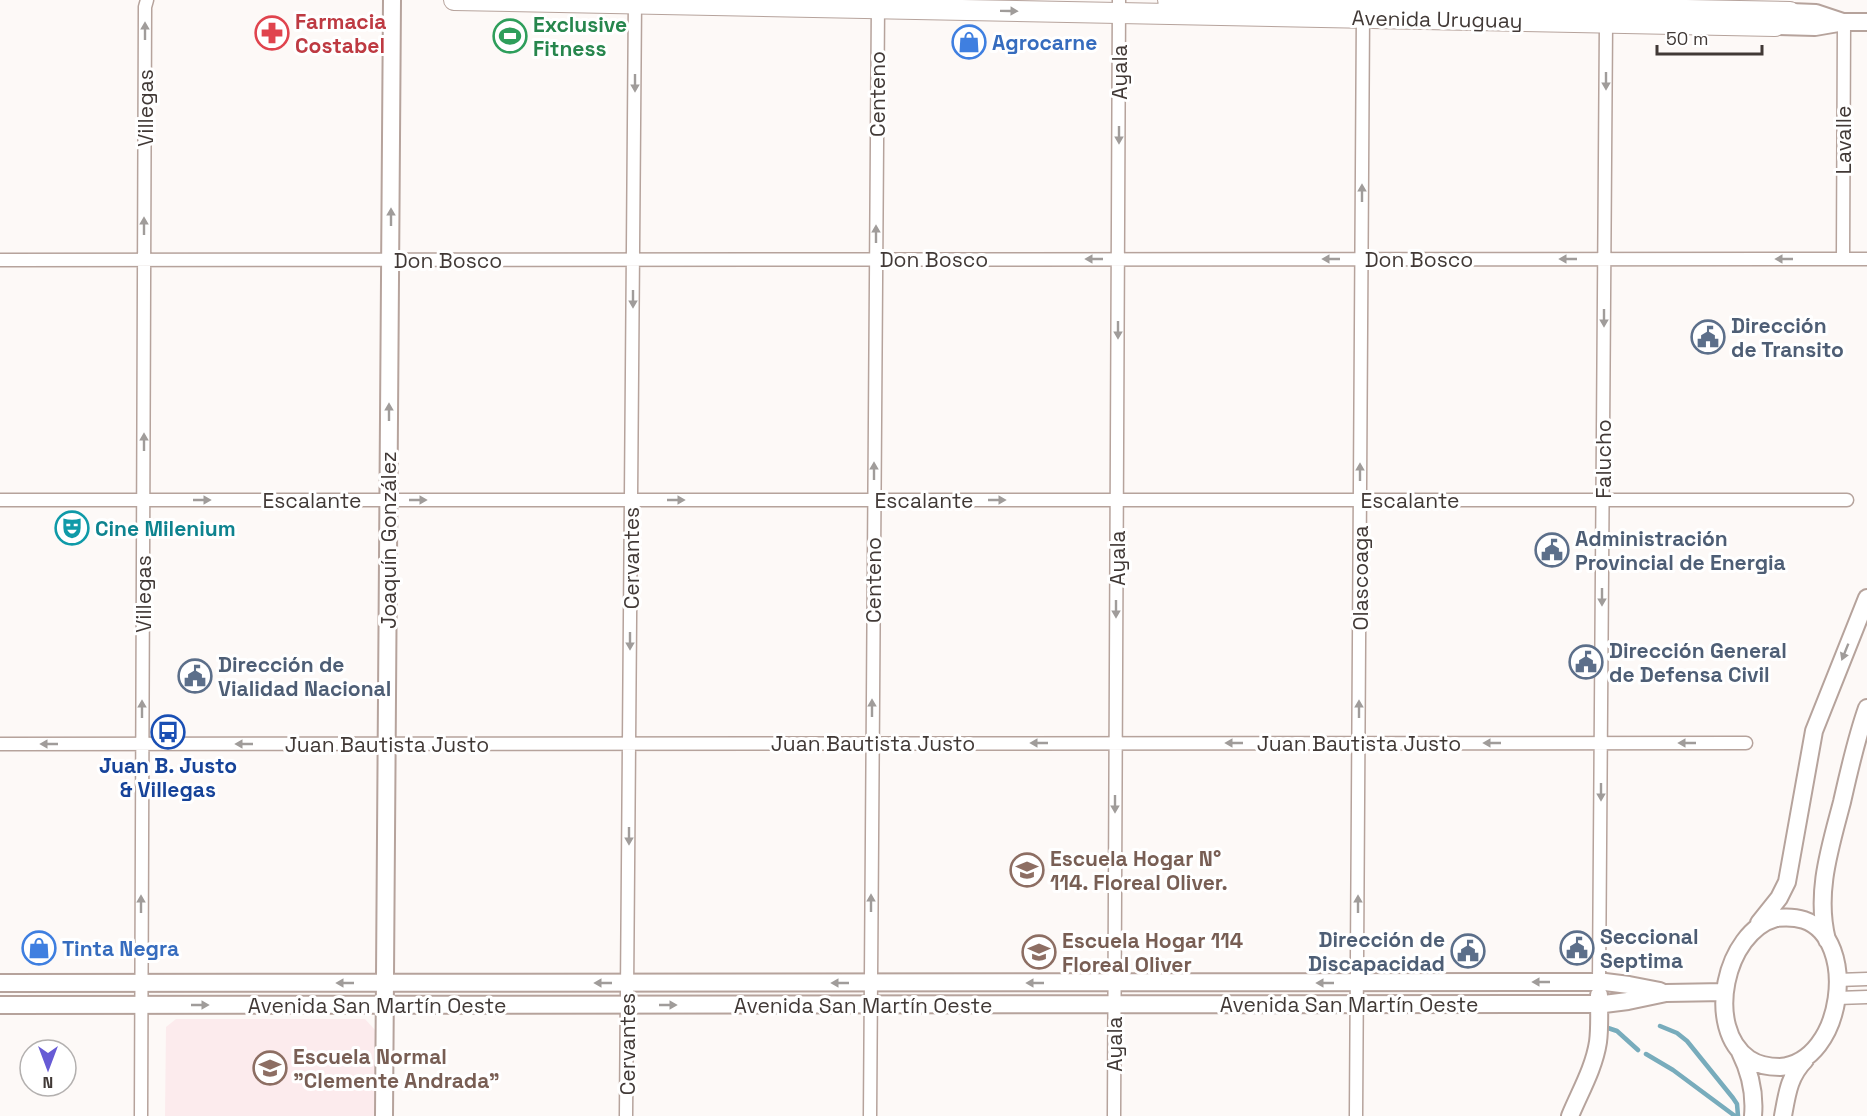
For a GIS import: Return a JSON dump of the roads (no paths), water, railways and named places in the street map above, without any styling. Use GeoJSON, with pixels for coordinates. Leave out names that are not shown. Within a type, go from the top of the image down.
{"type":"FeatureCollection","features":[{"type":"Feature","properties":{"kind":"main road","name":"Joaquín González"},"geometry":{"type":"LineString","coordinates":[[384,1116],[392,0]]}},
{"type":"Feature","properties":{"kind":"main road","name":"Avenida Uruguay"},"geometry":{"type":"LineString","coordinates":[[454,0],[1119,7],[1232,4]]}},
{"type":"Feature","properties":{"kind":"main road","name":"Avenida Uruguay"},"geometry":{"type":"LineString","coordinates":[[1168,0],[1363,11],[1599,10],[1667,5],[1790,6],[1844,22]]}},
{"type":"Feature","properties":{"kind":"main road"},"geometry":{"type":"LineString","coordinates":[[1761,6],[1765,21],[1775,26],[1785,22],[1790,6]]}},
{"type":"Feature","properties":{"kind":"main road","name":"Avenida Uruguay"},"geometry":{"type":"LineString","coordinates":[[1599,10],[1775,26],[1815,27],[1844,22],[1867,22]]}},
{"type":"Feature","properties":{"kind":"main road"},"geometry":{"type":"LineString","coordinates":[[1753,1116],[1754,1098],[1751,1080],[1727,1021],[1725,992],[1729,971],[1735,954],[1779,898],[1787,882],[1814,731],[1867,598]]}},
{"type":"Feature","properties":{"kind":"main road"},"geometry":{"type":"LineString","coordinates":[[1783,1116],[1791,1080],[1798,1067],[1818,1046],[1834,1016],[1838,980],[1822,913],[1824,876],[1867,708]]}},
{"type":"Feature","properties":{"kind":"main road"},"geometry":{"type":"LineString","coordinates":[[1752,932],[1770,920],[1798,918],[1815,926],[1827,941]]}},
{"type":"Feature","properties":{"kind":"main road"},"geometry":{"type":"LineString","coordinates":[[1570,1116],[1597,1048],[1599,982]]}},
{"type":"Feature","properties":{"kind":"main road","name":"Avenida San Martín Oeste"},"geometry":{"type":"LineString","coordinates":[[0,983],[1599,982],[1623,984],[1666,993]]}},
{"type":"Feature","properties":{"kind":"main road","name":"Avenida San Martín Oeste"},"geometry":{"type":"LineString","coordinates":[[0,1005],[1599,1004],[1666,993],[1725,992]]}},
{"type":"Feature","properties":{"kind":"main road"},"geometry":{"type":"LineString","coordinates":[[1736,1046],[1751,1060],[1769,1067],[1790,1065],[1809,1056]]}},
{"type":"Feature","properties":{"kind":"street","name":"Villegas"},"geometry":{"type":"LineString","coordinates":[[141,1116],[145,8],[147,0]]}},
{"type":"Feature","properties":{"kind":"street","name":"Cervantes"},"geometry":{"type":"LineString","coordinates":[[626,1116],[635,2]]}},
{"type":"Feature","properties":{"kind":"street","name":"Centeno"},"geometry":{"type":"LineString","coordinates":[[870,1116],[878,4]]}},
{"type":"Feature","properties":{"kind":"street","name":"Ayala"},"geometry":{"type":"LineString","coordinates":[[1114,1116],[1119,7]]}},
{"type":"Feature","properties":{"kind":"street","name":"Falucho"},"geometry":{"type":"LineString","coordinates":[[1599,10],[1605,259],[1599,982]]}},
{"type":"Feature","properties":{"kind":"street","name":"Olascoaga"},"geometry":{"type":"LineString","coordinates":[[1356,1116],[1363,11]]}},
{"type":"Feature","properties":{"kind":"street","name":"Lavalle"},"geometry":{"type":"LineString","coordinates":[[1843,259],[1844,22]]}},
{"type":"Feature","properties":{"kind":"street","name":"Don Bosco"},"geometry":{"type":"LineString","coordinates":[[0,260],[1867,259]]}},
{"type":"Feature","properties":{"kind":"street","name":"Escalante"},"geometry":{"type":"LineString","coordinates":[[0,500],[1847,500]]}},
{"type":"Feature","properties":{"kind":"street","name":"Juan Bautista Justo"},"geometry":{"type":"LineString","coordinates":[[0,744],[1746,743]]}},
{"type":"Feature","properties":{"kind":"street"},"geometry":{"type":"LineString","coordinates":[[1838,980],[1867,979]]}},
{"type":"Feature","properties":{"kind":"street"},"geometry":{"type":"LineString","coordinates":[[1837,998],[1867,997]]}},
{"type":"Feature","properties":{"kind":"waterway"},"geometry":{"type":"LineString","coordinates":[[1602,1026],[1617,1031],[1638,1050]]}},
{"type":"Feature","properties":{"kind":"waterway"},"geometry":{"type":"LineString","coordinates":[[1660,1026],[1677,1033],[1687,1041],[1733,1098],[1737,1104],[1738,1116]]}},
{"type":"Feature","properties":{"kind":"waterway"},"geometry":{"type":"LineString","coordinates":[[1646,1054],[1673,1070],[1735,1116]]}},
{"type":"Feature","properties":{"kind":"place","name":"Farmacia Costabel"},"geometry":{"type":"Point","coordinates":[272,33]}},
{"type":"Feature","properties":{"kind":"place","name":"Exclusive Fitness"},"geometry":{"type":"Point","coordinates":[510,36]}},
{"type":"Feature","properties":{"kind":"place","name":"Agrocarne"},"geometry":{"type":"Point","coordinates":[969,42]}},
{"type":"Feature","properties":{"kind":"place","name":"Dirección de Transito"},"geometry":{"type":"Point","coordinates":[1708,337]}},
{"type":"Feature","properties":{"kind":"place","name":"Cine Milenium"},"geometry":{"type":"Point","coordinates":[72,528]}},
{"type":"Feature","properties":{"kind":"place","name":"Administración Provincial de Energia"},"geometry":{"type":"Point","coordinates":[1552,550]}},
{"type":"Feature","properties":{"kind":"place","name":"Dirección General de Defensa Civil"},"geometry":{"type":"Point","coordinates":[1586,662]}},
{"type":"Feature","properties":{"kind":"place","name":"Dirección de Vialidad Nacional"},"geometry":{"type":"Point","coordinates":[195,676]}},
{"type":"Feature","properties":{"kind":"place","name":"Juan B. Justo & Villegas"},"geometry":{"type":"Point","coordinates":[168,732]}},
{"type":"Feature","properties":{"kind":"place","name":"Escuela Hogar N° 114. Floreal Oliver."},"geometry":{"type":"Point","coordinates":[1027,870]}},
{"type":"Feature","properties":{"kind":"place","name":"Tinta Negra"},"geometry":{"type":"Point","coordinates":[39,948]}},
{"type":"Feature","properties":{"kind":"place","name":"Seccional Septima"},"geometry":{"type":"Point","coordinates":[1577,948]}},
{"type":"Feature","properties":{"kind":"place","name":"Dirección de Discapacidad"},"geometry":{"type":"Point","coordinates":[1468,951]}},
{"type":"Feature","properties":{"kind":"place","name":"Escuela Hogar 114 Floreal Oliver"},"geometry":{"type":"Point","coordinates":[1039,952]}},
{"type":"Feature","properties":{"kind":"place","name":"Escuela Normal \"Clemente Andrada\""},"geometry":{"type":"Point","coordinates":[270,1068]}}]}
